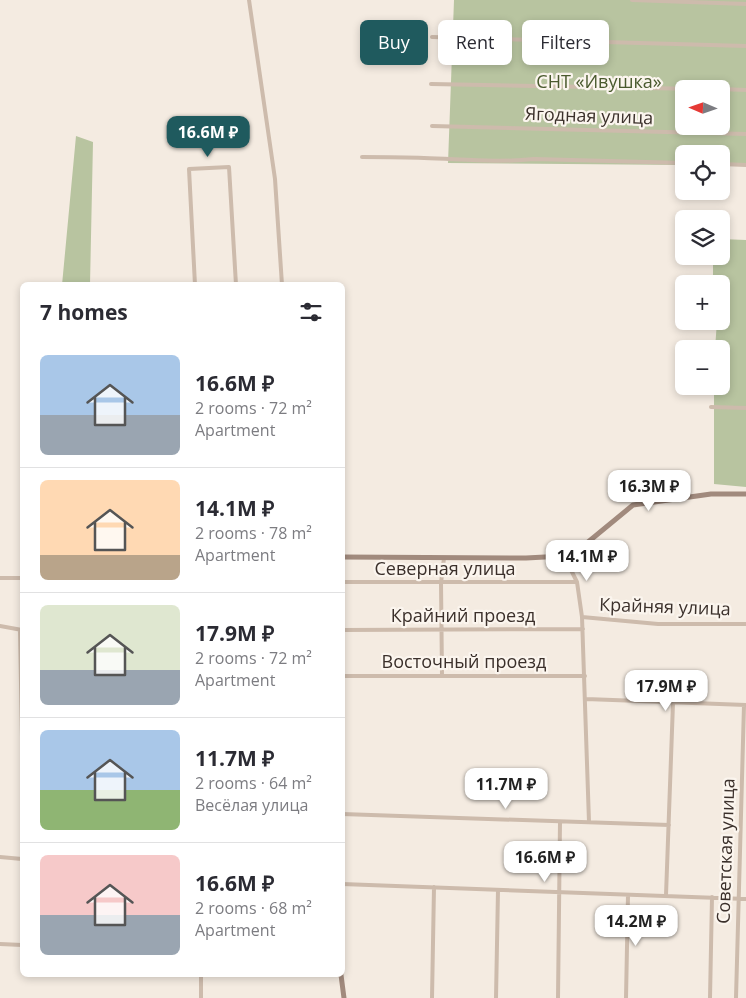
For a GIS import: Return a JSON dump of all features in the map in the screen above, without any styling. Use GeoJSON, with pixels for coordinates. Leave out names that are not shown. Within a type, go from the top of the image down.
{"type":"FeatureCollection","features":[{"type":"Feature","properties":{"kind":"street"},"geometry":{"type":"LineString","coordinates":[[249,0],[275,179],[282,282]]}},
{"type":"Feature","properties":{"kind":"street"},"geometry":{"type":"LineString","coordinates":[[632,0],[746,4]]}},
{"type":"Feature","properties":{"kind":"street"},"geometry":{"type":"LineString","coordinates":[[432,37],[746,46]]}},
{"type":"Feature","properties":{"kind":"street"},"geometry":{"type":"LineString","coordinates":[[431,84],[675,89]]}},
{"type":"Feature","properties":{"kind":"street"},"geometry":{"type":"LineString","coordinates":[[730,89],[746,90]]}},
{"type":"Feature","properties":{"kind":"street","name":"Ягодная улица"},"geometry":{"type":"LineString","coordinates":[[432,126],[746,134]]}},
{"type":"Feature","properties":{"kind":"street"},"geometry":{"type":"LineString","coordinates":[[362,157],[675,163]]}},
{"type":"Feature","properties":{"kind":"street"},"geometry":{"type":"LineString","coordinates":[[730,164],[746,165]]}},
{"type":"Feature","properties":{"kind":"street"},"geometry":{"type":"LineString","coordinates":[[195,282],[189,169],[229,167],[236,282]]}},
{"type":"Feature","properties":{"kind":"street"},"geometry":{"type":"LineString","coordinates":[[711,408],[746,408]]}},
{"type":"Feature","properties":{"kind":"street"},"geometry":{"type":"LineString","coordinates":[[345,557],[526,558],[564,556],[582,547],[633,505],[711,494],[746,494]]}},
{"type":"Feature","properties":{"kind":"street"},"geometry":{"type":"LineString","coordinates":[[564,556],[577,582],[582,617],[589,822]]}},
{"type":"Feature","properties":{"kind":"street"},"geometry":{"type":"LineString","coordinates":[[442,676],[441,583],[444,558]]}},
{"type":"Feature","properties":{"kind":"street"},"geometry":{"type":"LineString","coordinates":[[0,578],[20,578]]}},
{"type":"Feature","properties":{"kind":"street","name":"Северная улица"},"geometry":{"type":"LineString","coordinates":[[345,582],[577,582]]}},
{"type":"Feature","properties":{"kind":"street","name":"Крайняя улица"},"geometry":{"type":"LineString","coordinates":[[582,617],[658,624],[746,624]]}},
{"type":"Feature","properties":{"kind":"street"},"geometry":{"type":"LineString","coordinates":[[0,626],[20,630]]}},
{"type":"Feature","properties":{"kind":"street","name":"Крайний проезд"},"geometry":{"type":"LineString","coordinates":[[345,630],[583,629]]}},
{"type":"Feature","properties":{"kind":"street","name":"Восточный проезд"},"geometry":{"type":"LineString","coordinates":[[345,676],[585,676]]}},
{"type":"Feature","properties":{"kind":"street"},"geometry":{"type":"LineString","coordinates":[[586,699],[745,705]]}},
{"type":"Feature","properties":{"kind":"street"},"geometry":{"type":"LineString","coordinates":[[666,895],[673,703]]}},
{"type":"Feature","properties":{"kind":"street","name":"Советская улица"},"geometry":{"type":"LineString","coordinates":[[736,998],[745,705]]}},
{"type":"Feature","properties":{"kind":"street"},"geometry":{"type":"LineString","coordinates":[[345,814],[669,825]]}},
{"type":"Feature","properties":{"kind":"street"},"geometry":{"type":"LineString","coordinates":[[558,998],[560,822]]}},
{"type":"Feature","properties":{"kind":"street"},"geometry":{"type":"LineString","coordinates":[[0,857],[20,859]]}},
{"type":"Feature","properties":{"kind":"street"},"geometry":{"type":"LineString","coordinates":[[345,884],[746,899]]}},
{"type":"Feature","properties":{"kind":"street"},"geometry":{"type":"LineString","coordinates":[[432,998],[434,887]]}},
{"type":"Feature","properties":{"kind":"street"},"geometry":{"type":"LineString","coordinates":[[496,998],[498,890]]}},
{"type":"Feature","properties":{"kind":"street"},"geometry":{"type":"LineString","coordinates":[[626,998],[628,895]]}},
{"type":"Feature","properties":{"kind":"street","name":"Советская улица"},"geometry":{"type":"LineString","coordinates":[[710,998],[712,898]]}},
{"type":"Feature","properties":{"kind":"street"},"geometry":{"type":"LineString","coordinates":[[0,944],[20,945]]}},
{"type":"Feature","properties":{"kind":"street"},"geometry":{"type":"LineString","coordinates":[[201,977],[201,998]]}},
{"type":"Feature","properties":{"kind":"street"},"geometry":{"type":"LineString","coordinates":[[341,977],[344,998]]}},
{"type":"Feature","properties":{"kind":"green space","name":"СНТ «Ивушка»"},"geometry":{"type":"Polygon","coordinates":[[[454,0],[746,0],[746,166],[730,165],[730,145],[675,145],[675,165],[448,163],[452,65],[512,65],[512,20],[453,20],[454,0]]]}},
{"type":"Feature","properties":{"kind":"green space"},"geometry":{"type":"Polygon","coordinates":[[[76,136],[93,142],[90,282],[62,282],[76,136]]]}},
{"type":"Feature","properties":{"kind":"green space"},"geometry":{"type":"Polygon","coordinates":[[[730,239],[746,240],[746,487],[714,484],[714,395],[730,395],[730,340],[716,340],[716,330],[730,330],[730,275],[713,275],[713,265],[730,265],[730,239]]]}}]}
